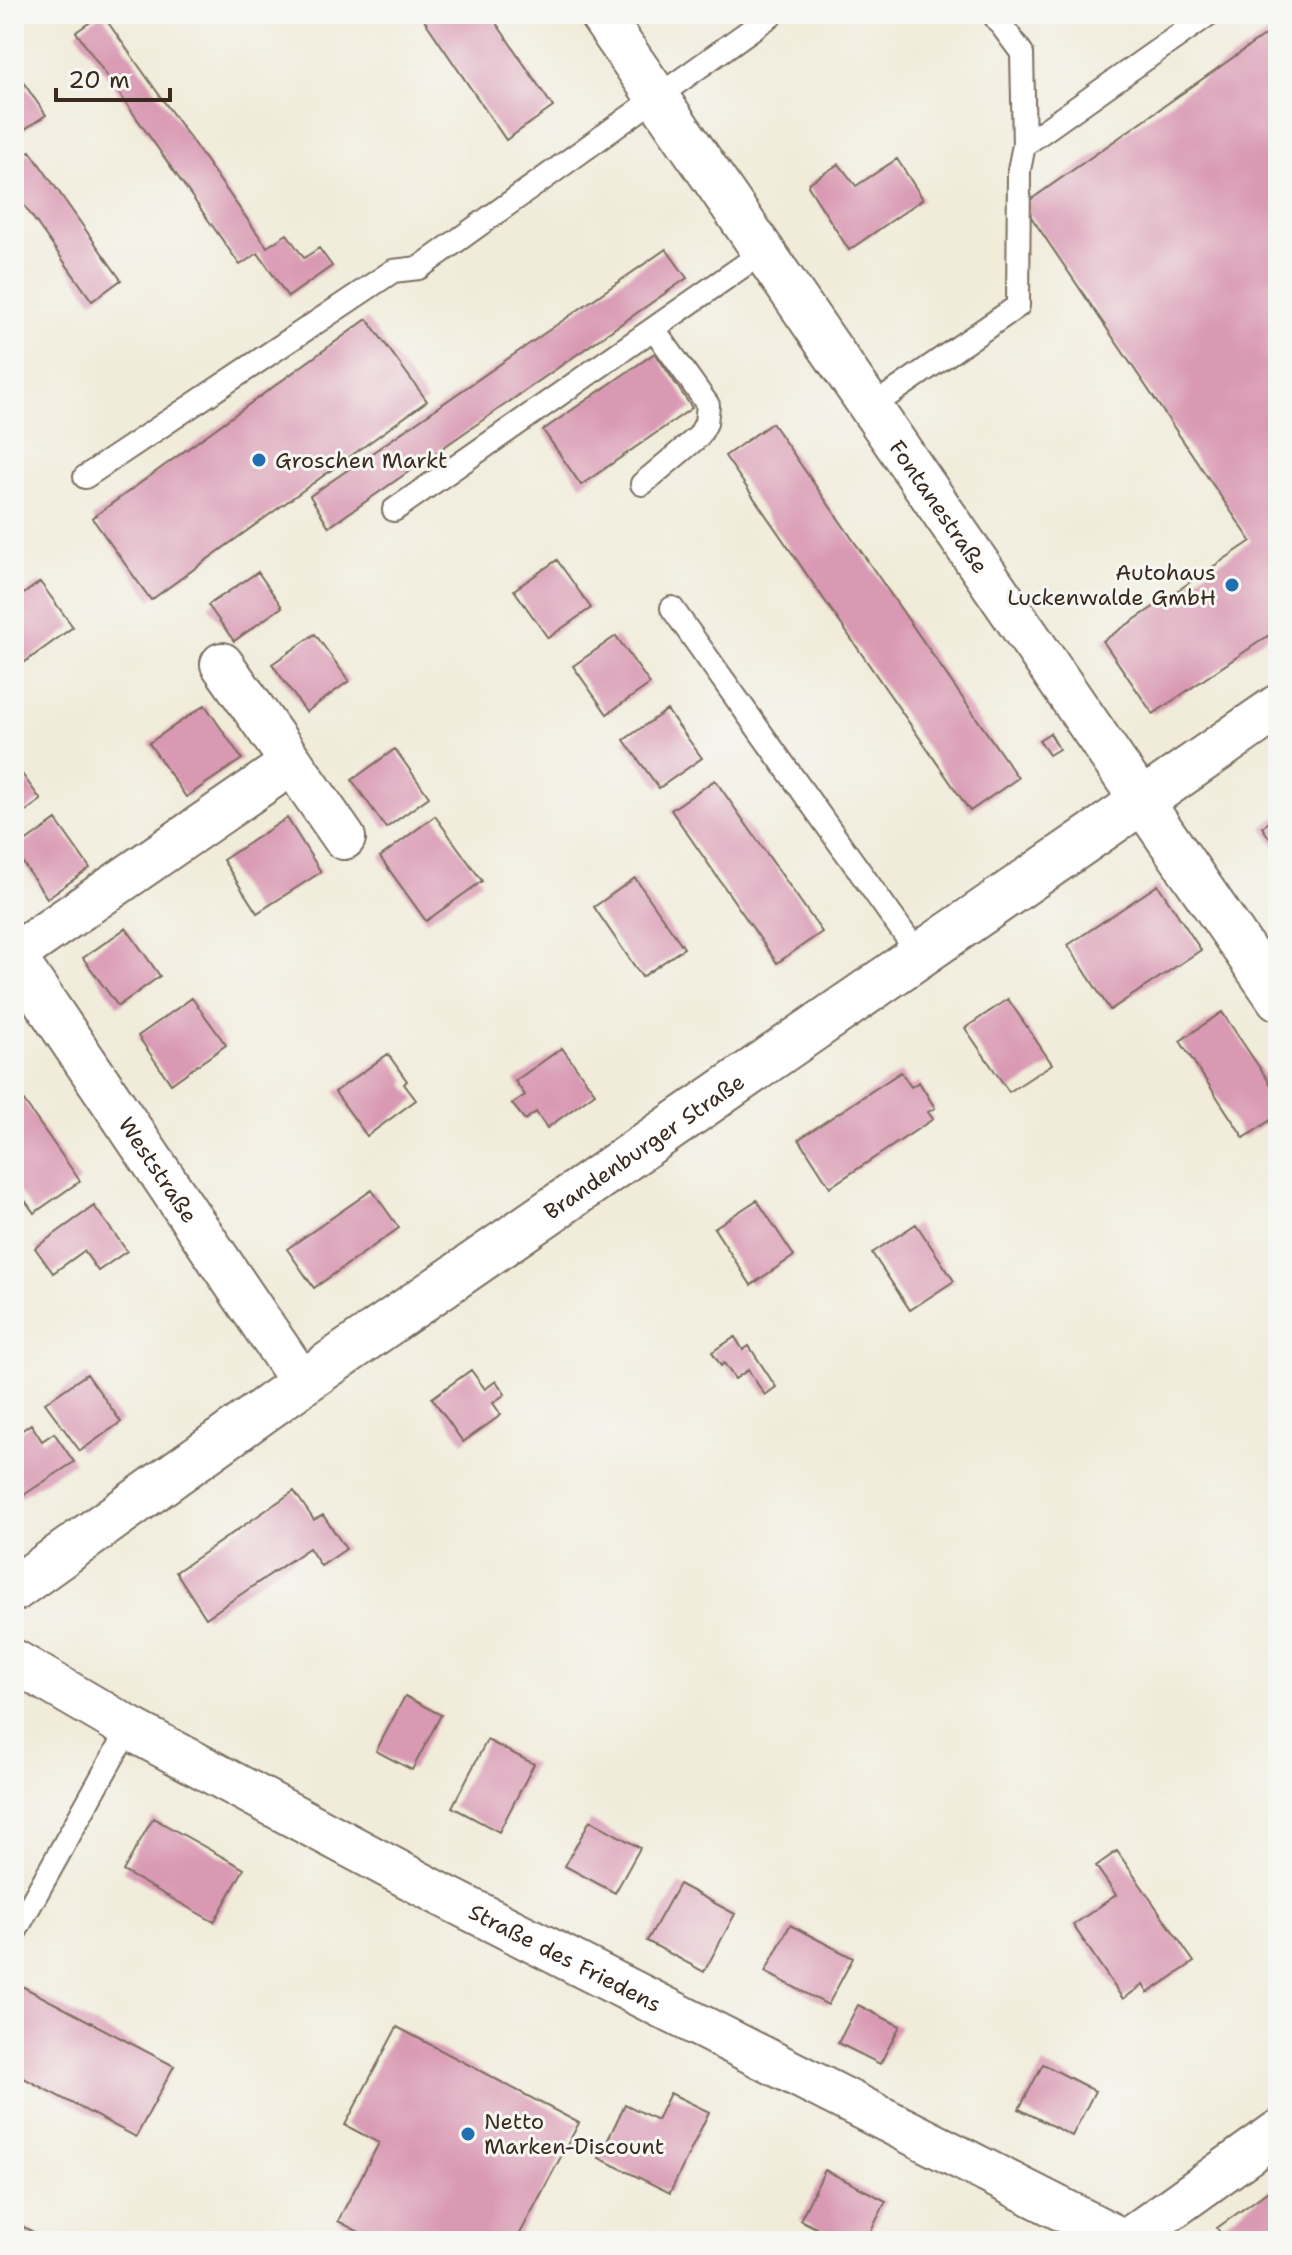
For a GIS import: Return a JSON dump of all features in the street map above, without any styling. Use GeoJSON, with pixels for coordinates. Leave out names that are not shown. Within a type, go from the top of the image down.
{"type":"FeatureCollection","features":[{"type":"Feature","properties":{"kind":"street","name":"Fontanestraße"},"geometry":{"type":"LineString","coordinates":[[600,14],[1278,999]]}},
{"type":"Feature","properties":{"kind":"street"},"geometry":{"type":"LineString","coordinates":[[222,664],[344,838]]}},
{"type":"Feature","properties":{"kind":"street","name":"Brandenburger Straße"},"geometry":{"type":"LineString","coordinates":[[14,1589],[302,1383],[1278,707]]}},
{"type":"Feature","properties":{"kind":"street","name":"Weststraße"},"geometry":{"type":"LineString","coordinates":[[292,763],[14,955],[302,1383]]}},
{"type":"Feature","properties":{"kind":"street","name":"Straße des Friedens"},"geometry":{"type":"LineString","coordinates":[[14,1661],[129,1728],[440,1894],[1125,2241]]}},
{"type":"Feature","properties":{"kind":"street"},"geometry":{"type":"LineString","coordinates":[[1125,2241],[1278,2132]]}},
{"type":"Feature","properties":{"kind":"lane"},"geometry":{"type":"LineString","coordinates":[[85,477],[393,271],[419,268],[773,14]]}},
{"type":"Feature","properties":{"kind":"lane"},"geometry":{"type":"LineString","coordinates":[[870,408],[1018,306],[1019,170],[1024,145],[1022,53],[993,14]]}},
{"type":"Feature","properties":{"kind":"lane"},"geometry":{"type":"LineString","coordinates":[[1024,145],[1209,14]]}},
{"type":"Feature","properties":{"kind":"lane"},"geometry":{"type":"LineString","coordinates":[[394,510],[763,252]]}},
{"type":"Feature","properties":{"kind":"lane"},"geometry":{"type":"LineString","coordinates":[[642,484],[699,436],[706,423],[708,405],[654,329]]}},
{"type":"Feature","properties":{"kind":"lane"},"geometry":{"type":"LineString","coordinates":[[672,608],[920,956]]}},
{"type":"Feature","properties":{"kind":"lane"},"geometry":{"type":"LineString","coordinates":[[14,1934],[129,1728]]}},
{"type":"Feature","properties":{"kind":"building"},"geometry":{"type":"Polygon","coordinates":[[[102,14],[267,247],[287,234],[304,258],[319,248],[332,266],[288,297],[258,253],[240,265],[76,32],[102,14]]]}},
{"type":"Feature","properties":{"kind":"building"},"geometry":{"type":"Polygon","coordinates":[[[420,14],[490,14],[553,107],[506,140],[420,14]]]}},
{"type":"Feature","properties":{"kind":"building"},"geometry":{"type":"Polygon","coordinates":[[[1278,26],[1278,629],[1153,714],[1103,641],[1251,541],[1023,205],[1278,26]]]}},
{"type":"Feature","properties":{"kind":"building"},"geometry":{"type":"Polygon","coordinates":[[[14,69],[46,115],[16,135],[14,132],[14,69]]]}},
{"type":"Feature","properties":{"kind":"building"},"geometry":{"type":"Polygon","coordinates":[[[30,151],[121,280],[92,301],[14,191],[14,162],[30,151]]]}},
{"type":"Feature","properties":{"kind":"building"},"geometry":{"type":"Polygon","coordinates":[[[897,159],[923,199],[849,250],[809,183],[839,164],[856,186],[897,159]]]}},
{"type":"Feature","properties":{"kind":"building"},"geometry":{"type":"Polygon","coordinates":[[[666,249],[687,278],[329,527],[310,496],[666,249]]]}},
{"type":"Feature","properties":{"kind":"building","name":"Groschen Markt"},"geometry":{"type":"Polygon","coordinates":[[[367,319],[427,401],[151,600],[92,518],[367,319]]]}},
{"type":"Feature","properties":{"kind":"building"},"geometry":{"type":"Polygon","coordinates":[[[655,353],[692,408],[581,485],[543,430],[655,353]]]}},
{"type":"Feature","properties":{"kind":"building"},"geometry":{"type":"Polygon","coordinates":[[[772,423],[1018,778],[970,811],[725,456],[772,423]]]}},
{"type":"Feature","properties":{"kind":"building"},"geometry":{"type":"Polygon","coordinates":[[[557,560],[591,608],[548,638],[514,590],[557,560]]]}},
{"type":"Feature","properties":{"kind":"building"},"geometry":{"type":"Polygon","coordinates":[[[258,572],[282,607],[234,641],[208,605],[258,572]]]}},
{"type":"Feature","properties":{"kind":"building"},"geometry":{"type":"Polygon","coordinates":[[[40,582],[73,627],[14,670],[14,601],[40,582]]]}},
{"type":"Feature","properties":{"kind":"building"},"geometry":{"type":"Polygon","coordinates":[[[315,634],[349,681],[306,712],[272,664],[315,634]]]}},
{"type":"Feature","properties":{"kind":"building"},"geometry":{"type":"Polygon","coordinates":[[[616,636],[650,684],[607,714],[573,666],[616,636]]]}},
{"type":"Feature","properties":{"kind":"building"},"geometry":{"type":"Polygon","coordinates":[[[205,705],[242,759],[186,797],[149,743],[205,705]]]}},
{"type":"Feature","properties":{"kind":"building"},"geometry":{"type":"Polygon","coordinates":[[[667,710],[702,758],[659,788],[624,740],[667,710]]]}},
{"type":"Feature","properties":{"kind":"building"},"geometry":{"type":"Polygon","coordinates":[[[1050,733],[1059,749],[1049,755],[1039,740],[1050,733]]]}},
{"type":"Feature","properties":{"kind":"building"},"geometry":{"type":"Polygon","coordinates":[[[395,749],[429,797],[386,828],[352,780],[395,749]]]}},
{"type":"Feature","properties":{"kind":"building"},"geometry":{"type":"Polygon","coordinates":[[[14,763],[41,800],[14,820],[14,763]]]}},
{"type":"Feature","properties":{"kind":"building"},"geometry":{"type":"Polygon","coordinates":[[[715,780],[822,932],[777,963],[671,810],[715,780]]]}},
{"type":"Feature","properties":{"kind":"building"},"geometry":{"type":"Polygon","coordinates":[[[435,816],[482,881],[426,921],[380,857],[435,816]]]}},
{"type":"Feature","properties":{"kind":"building"},"geometry":{"type":"Polygon","coordinates":[[[1278,816],[1278,851],[1262,827],[1278,816]]]}},
{"type":"Feature","properties":{"kind":"building"},"geometry":{"type":"Polygon","coordinates":[[[287,818],[321,872],[257,913],[223,860],[287,818]]]}},
{"type":"Feature","properties":{"kind":"building"},"geometry":{"type":"Polygon","coordinates":[[[56,820],[90,868],[47,898],[14,850],[56,820]]]}},
{"type":"Feature","properties":{"kind":"building"},"geometry":{"type":"Polygon","coordinates":[[[635,878],[684,948],[642,977],[594,907],[635,878]]]}},
{"type":"Feature","properties":{"kind":"building"},"geometry":{"type":"Polygon","coordinates":[[[1158,885],[1201,950],[1110,1010],[1068,945],[1158,885]]]}},
{"type":"Feature","properties":{"kind":"building"},"geometry":{"type":"Polygon","coordinates":[[[126,928],[160,976],[118,1006],[83,958],[126,928]]]}},
{"type":"Feature","properties":{"kind":"building"},"geometry":{"type":"Polygon","coordinates":[[[192,998],[226,1045],[171,1084],[138,1036],[192,998]]]}},
{"type":"Feature","properties":{"kind":"building"},"geometry":{"type":"Polygon","coordinates":[[[1008,999],[1052,1064],[1009,1092],[965,1028],[1008,999]]]}},
{"type":"Feature","properties":{"kind":"building"},"geometry":{"type":"Polygon","coordinates":[[[1222,1012],[1278,1095],[1278,1115],[1244,1138],[1180,1041],[1222,1012]]]}},
{"type":"Feature","properties":{"kind":"building"},"geometry":{"type":"Polygon","coordinates":[[[562,1048],[595,1093],[547,1128],[536,1112],[525,1120],[512,1104],[525,1095],[515,1081],[562,1048]]]}},
{"type":"Feature","properties":{"kind":"building"},"geometry":{"type":"Polygon","coordinates":[[[388,1054],[416,1100],[367,1136],[335,1092],[388,1054]]]}},
{"type":"Feature","properties":{"kind":"building"},"geometry":{"type":"Polygon","coordinates":[[[901,1072],[911,1087],[919,1082],[935,1108],[928,1112],[933,1119],[830,1187],[799,1139],[901,1072]]]}},
{"type":"Feature","properties":{"kind":"building"},"geometry":{"type":"Polygon","coordinates":[[[21,1097],[80,1181],[34,1213],[14,1185],[14,1102],[21,1097]]]}},
{"type":"Feature","properties":{"kind":"building"},"geometry":{"type":"Polygon","coordinates":[[[372,1190],[399,1228],[314,1288],[287,1249],[372,1190]]]}},
{"type":"Feature","properties":{"kind":"building"},"geometry":{"type":"Polygon","coordinates":[[[757,1200],[794,1256],[751,1285],[714,1228],[757,1200]]]}},
{"type":"Feature","properties":{"kind":"building"},"geometry":{"type":"Polygon","coordinates":[[[94,1206],[127,1251],[98,1271],[84,1251],[53,1273],[35,1248],[94,1206]]]}},
{"type":"Feature","properties":{"kind":"building"},"geometry":{"type":"Polygon","coordinates":[[[916,1224],[954,1281],[910,1310],[872,1253],[916,1224]]]}},
{"type":"Feature","properties":{"kind":"building"},"geometry":{"type":"Polygon","coordinates":[[[735,1337],[743,1350],[749,1346],[776,1387],[765,1395],[748,1370],[735,1379],[712,1352],[735,1337]]]}},
{"type":"Feature","properties":{"kind":"building"},"geometry":{"type":"Polygon","coordinates":[[[471,1370],[485,1389],[496,1381],[505,1394],[493,1403],[501,1415],[463,1442],[432,1398],[471,1370]]]}},
{"type":"Feature","properties":{"kind":"building"},"geometry":{"type":"Polygon","coordinates":[[[87,1374],[121,1422],[80,1451],[45,1403],[87,1374]]]}},
{"type":"Feature","properties":{"kind":"building"},"geometry":{"type":"Polygon","coordinates":[[[31,1424],[42,1441],[54,1433],[74,1462],[19,1498],[14,1491],[14,1436],[31,1424]]]}},
{"type":"Feature","properties":{"kind":"building"},"geometry":{"type":"Polygon","coordinates":[[[294,1491],[314,1520],[323,1515],[346,1549],[321,1566],[309,1548],[206,1618],[176,1572],[294,1491]]]}},
{"type":"Feature","properties":{"kind":"building"},"geometry":{"type":"Polygon","coordinates":[[[405,1696],[441,1715],[412,1770],[376,1751],[405,1696]]]}},
{"type":"Feature","properties":{"kind":"building"},"geometry":{"type":"Polygon","coordinates":[[[487,1740],[534,1764],[499,1832],[452,1807],[487,1740]]]}},
{"type":"Feature","properties":{"kind":"building"},"geometry":{"type":"Polygon","coordinates":[[[153,1818],[244,1869],[214,1922],[123,1871],[153,1818]]]}},
{"type":"Feature","properties":{"kind":"building"},"geometry":{"type":"Polygon","coordinates":[[[590,1820],[640,1848],[615,1893],[565,1866],[590,1820]]]}},
{"type":"Feature","properties":{"kind":"building"},"geometry":{"type":"Polygon","coordinates":[[[1117,1851],[1194,1962],[1148,1993],[1143,1985],[1123,1999],[1073,1925],[1116,1895],[1096,1866],[1117,1851]]]}},
{"type":"Feature","properties":{"kind":"building"},"geometry":{"type":"Polygon","coordinates":[[[679,1884],[735,1914],[704,1972],[647,1941],[679,1884]]]}},
{"type":"Feature","properties":{"kind":"building"},"geometry":{"type":"Polygon","coordinates":[[[790,1925],[853,1958],[828,2005],[765,1972],[790,1925]]]}},
{"type":"Feature","properties":{"kind":"building"},"geometry":{"type":"Polygon","coordinates":[[[14,1982],[174,2066],[136,2137],[14,2073],[14,1982]]]}},
{"type":"Feature","properties":{"kind":"building"},"geometry":{"type":"Polygon","coordinates":[[[858,2005],[900,2026],[880,2064],[838,2043],[858,2005]]]}},
{"type":"Feature","properties":{"kind":"building","name":"Netto Marken-Discount"},"geometry":{"type":"Polygon","coordinates":[[[397,2027],[579,2123],[516,2241],[376,2241],[338,2221],[379,2143],[345,2125],[397,2027]]]}},
{"type":"Feature","properties":{"kind":"building"},"geometry":{"type":"Polygon","coordinates":[[[1043,2064],[1095,2091],[1072,2136],[1019,2109],[1043,2064]]]}},
{"type":"Feature","properties":{"kind":"building"},"geometry":{"type":"Polygon","coordinates":[[[670,2093],[709,2112],[670,2193],[599,2158],[625,2104],[657,2120],[670,2093]]]}},
{"type":"Feature","properties":{"kind":"building"},"geometry":{"type":"Polygon","coordinates":[[[825,2170],[886,2201],[866,2241],[842,2241],[800,2220],[825,2170]]]}},
{"type":"Feature","properties":{"kind":"building"},"geometry":{"type":"Polygon","coordinates":[[[1278,2184],[1278,2228],[1260,2241],[1226,2241],[1217,2228],[1278,2184]]]}},
{"type":"Feature","properties":{"kind":"building"},"geometry":{"type":"Polygon","coordinates":[[[14,2222],[50,2241],[14,2241],[14,2222]]]}},
{"type":"Feature","properties":{"kind":"place","name":"Groschen Markt"},"geometry":{"type":"Point","coordinates":[259,460]}},
{"type":"Feature","properties":{"kind":"place","name":"Autohaus Luckenwalde GmbH"},"geometry":{"type":"Point","coordinates":[1232,585]}},
{"type":"Feature","properties":{"kind":"place","name":"Netto Marken-Discount"},"geometry":{"type":"Point","coordinates":[468,2134]}}]}
